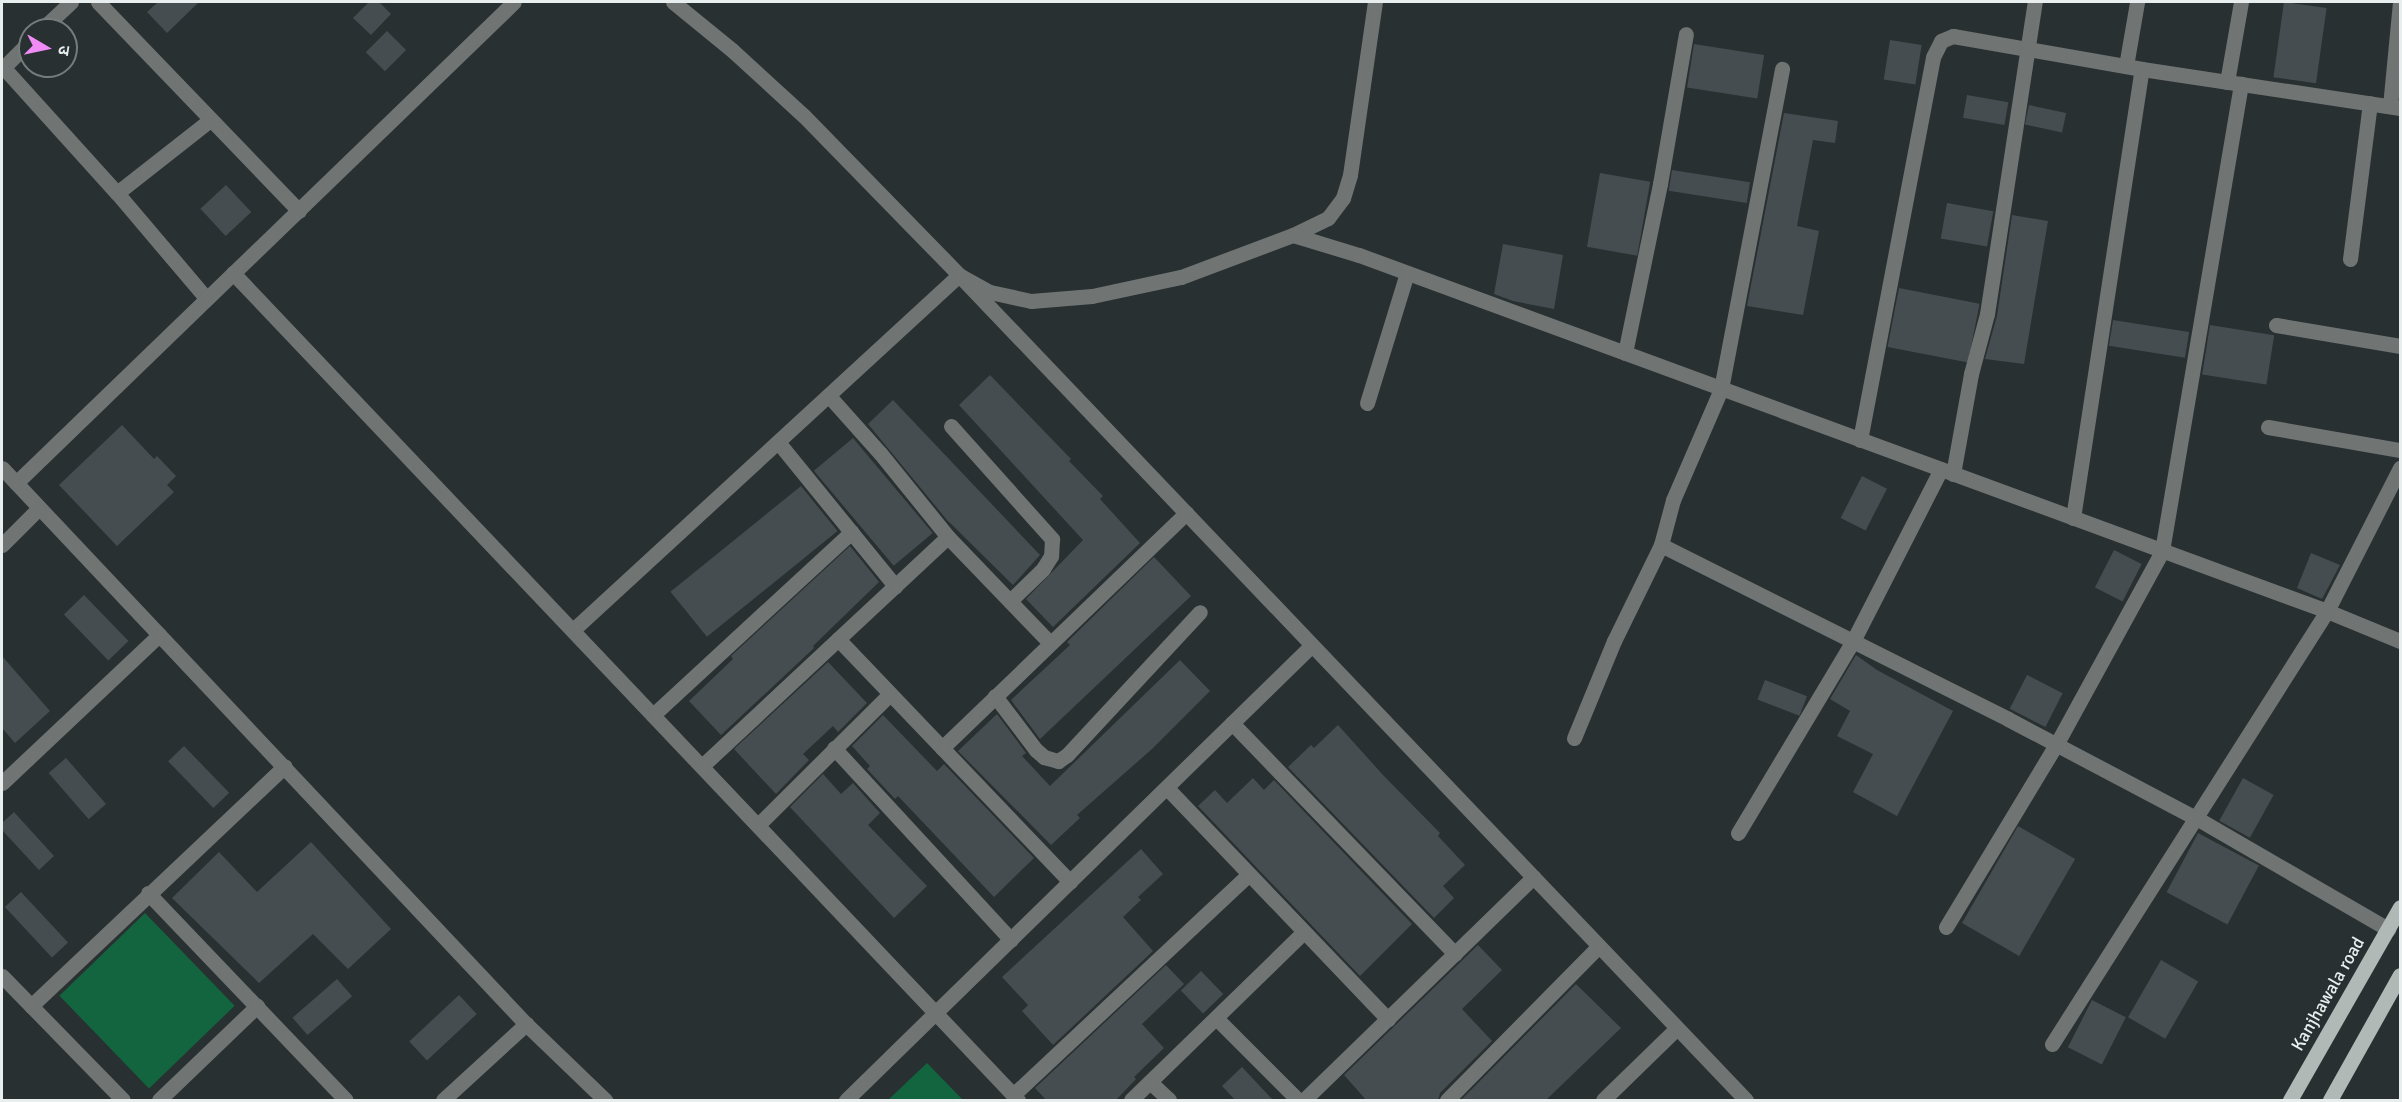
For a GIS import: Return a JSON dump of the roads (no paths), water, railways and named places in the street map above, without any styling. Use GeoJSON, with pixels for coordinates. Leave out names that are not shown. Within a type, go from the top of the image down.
{"type":"FeatureCollection","features":[{"type":"Feature","properties":{"kind":"main road","name":"Kanjhawala road"},"geometry":{"type":"LineString","coordinates":[[2289,1101],[2400,907]]}},
{"type":"Feature","properties":{"kind":"main road"},"geometry":{"type":"LineString","coordinates":[[2330,1101],[2400,975]]}},
{"type":"Feature","properties":{"kind":"street"},"geometry":{"type":"LineString","coordinates":[[54,18],[71,2]]}},
{"type":"Feature","properties":{"kind":"street"},"geometry":{"type":"LineString","coordinates":[[98,2],[299,211]]}},
{"type":"Feature","properties":{"kind":"street"},"geometry":{"type":"LineString","coordinates":[[16,483],[514,2]]}},
{"type":"Feature","properties":{"kind":"street"},"geometry":{"type":"LineString","coordinates":[[673,2],[733,51],[804,116],[959,275],[1746,1101]]}},
{"type":"Feature","properties":{"kind":"street"},"geometry":{"type":"LineString","coordinates":[[959,275],[990,292],[1009,298],[1030,301],[1092,297],[1181,277],[1293,235],[1328,218],[1342,198],[1350,175],[1375,2]]}},
{"type":"Feature","properties":{"kind":"street"},"geometry":{"type":"LineString","coordinates":[[1738,833],[1853,641],[1947,471],[1988,315],[2035,2]]}},
{"type":"Feature","properties":{"kind":"street"},"geometry":{"type":"LineString","coordinates":[[2126,66],[2137,2]]}},
{"type":"Feature","properties":{"kind":"street"},"geometry":{"type":"LineString","coordinates":[[1946,927],[2056,745],[2162,551],[2234,83],[2241,2]]}},
{"type":"Feature","properties":{"kind":"street"},"geometry":{"type":"LineString","coordinates":[[1860,440],[1933,57],[1941,40],[1953,36],[2142,69],[2395,107],[2400,2]]}},
{"type":"Feature","properties":{"kind":"street"},"geometry":{"type":"LineString","coordinates":[[1625,353],[1660,184],[1686,34]]}},
{"type":"Feature","properties":{"kind":"street"},"geometry":{"type":"LineString","coordinates":[[18,53],[2,68],[117,193],[206,298]]}},
{"type":"Feature","properties":{"kind":"street"},"geometry":{"type":"LineString","coordinates":[[1574,738],[1614,641],[1661,545],[1673,500],[1721,388],[1782,69]]}},
{"type":"Feature","properties":{"kind":"street"},"geometry":{"type":"LineString","coordinates":[[2073,518],[2142,69]]}},
{"type":"Feature","properties":{"kind":"street"},"geometry":{"type":"LineString","coordinates":[[2350,259],[2370,103]]}},
{"type":"Feature","properties":{"kind":"street"},"geometry":{"type":"LineString","coordinates":[[117,193],[210,120]]}},
{"type":"Feature","properties":{"kind":"street"},"geometry":{"type":"LineString","coordinates":[[1293,235],[1407,273],[1721,388],[2327,611],[2400,641]]}},
{"type":"Feature","properties":{"kind":"street"},"geometry":{"type":"LineString","coordinates":[[233,273],[1016,1098],[1249,874]]}},
{"type":"Feature","properties":{"kind":"street"},"geometry":{"type":"LineString","coordinates":[[1368,403],[1407,273]]}},
{"type":"Feature","properties":{"kind":"street"},"geometry":{"type":"LineString","coordinates":[[573,630],[959,275]]}},
{"type":"Feature","properties":{"kind":"street"},"geometry":{"type":"LineString","coordinates":[[2276,325],[2400,346]]}},
{"type":"Feature","properties":{"kind":"street"},"geometry":{"type":"LineString","coordinates":[[829,396],[880,453],[948,537],[1050,643]]}},
{"type":"Feature","properties":{"kind":"street"},"geometry":{"type":"LineString","coordinates":[[951,426],[1052,539],[1051,556],[1043,569],[1010,601]]}},
{"type":"Feature","properties":{"kind":"street"},"geometry":{"type":"LineString","coordinates":[[2268,427],[2400,450]]}},
{"type":"Feature","properties":{"kind":"street"},"geometry":{"type":"LineString","coordinates":[[778,442],[895,586]]}},
{"type":"Feature","properties":{"kind":"street"},"geometry":{"type":"LineString","coordinates":[[2,468],[38,509],[285,766],[526,1024],[605,1101]]}},
{"type":"Feature","properties":{"kind":"street"},"geometry":{"type":"LineString","coordinates":[[2052,1044],[2198,819],[2327,611],[2400,468]]}},
{"type":"Feature","properties":{"kind":"street"},"geometry":{"type":"LineString","coordinates":[[2,545],[38,509]]}},
{"type":"Feature","properties":{"kind":"street"},"geometry":{"type":"LineString","coordinates":[[942,748],[1186,513]]}},
{"type":"Feature","properties":{"kind":"street"},"geometry":{"type":"LineString","coordinates":[[653,715],[851,532]]}},
{"type":"Feature","properties":{"kind":"street"},"geometry":{"type":"LineString","coordinates":[[702,766],[948,537]]}},
{"type":"Feature","properties":{"kind":"street"},"geometry":{"type":"LineString","coordinates":[[1661,545],[2198,819],[2388,929]]}},
{"type":"Feature","properties":{"kind":"street"},"geometry":{"type":"LineString","coordinates":[[996,696],[1036,750],[1044,757],[1058,761],[1067,755],[1200,612]]}},
{"type":"Feature","properties":{"kind":"street"},"geometry":{"type":"LineString","coordinates":[[2,783],[159,635]]}},
{"type":"Feature","properties":{"kind":"street"},"geometry":{"type":"LineString","coordinates":[[838,639],[1070,882]]}},
{"type":"Feature","properties":{"kind":"street"},"geometry":{"type":"LineString","coordinates":[[846,1101],[1312,645]]}},
{"type":"Feature","properties":{"kind":"street"},"geometry":{"type":"LineString","coordinates":[[758,825],[890,694]]}},
{"type":"Feature","properties":{"kind":"street"},"geometry":{"type":"LineString","coordinates":[[1232,723],[1455,954]]}},
{"type":"Feature","properties":{"kind":"street"},"geometry":{"type":"LineString","coordinates":[[834,748],[1011,940]]}},
{"type":"Feature","properties":{"kind":"street"},"geometry":{"type":"LineString","coordinates":[[31,1006],[285,766]]}},
{"type":"Feature","properties":{"kind":"street"},"geometry":{"type":"LineString","coordinates":[[1167,788],[1388,1019]]}},
{"type":"Feature","properties":{"kind":"street"},"geometry":{"type":"LineString","coordinates":[[1304,1101],[1533,878]]}},
{"type":"Feature","properties":{"kind":"street"},"geometry":{"type":"LineString","coordinates":[[148,893],[346,1101]]}},
{"type":"Feature","properties":{"kind":"street"},"geometry":{"type":"LineString","coordinates":[[1131,1101],[1305,932]]}},
{"type":"Feature","properties":{"kind":"street"},"geometry":{"type":"LineString","coordinates":[[1447,1101],[1599,946]]}},
{"type":"Feature","properties":{"kind":"street"},"geometry":{"type":"LineString","coordinates":[[2,976],[123,1101]]}},
{"type":"Feature","properties":{"kind":"street"},"geometry":{"type":"LineString","coordinates":[[159,1101],[256,1006]]}},
{"type":"Feature","properties":{"kind":"street"},"geometry":{"type":"LineString","coordinates":[[1216,1018],[1298,1101]]}},
{"type":"Feature","properties":{"kind":"street"},"geometry":{"type":"LineString","coordinates":[[443,1101],[526,1024]]}},
{"type":"Feature","properties":{"kind":"street"},"geometry":{"type":"LineString","coordinates":[[1603,1101],[1677,1028]]}},
{"type":"Feature","properties":{"kind":"street"},"geometry":{"type":"LineString","coordinates":[[1150,1082],[1169,1101]]}}]}
